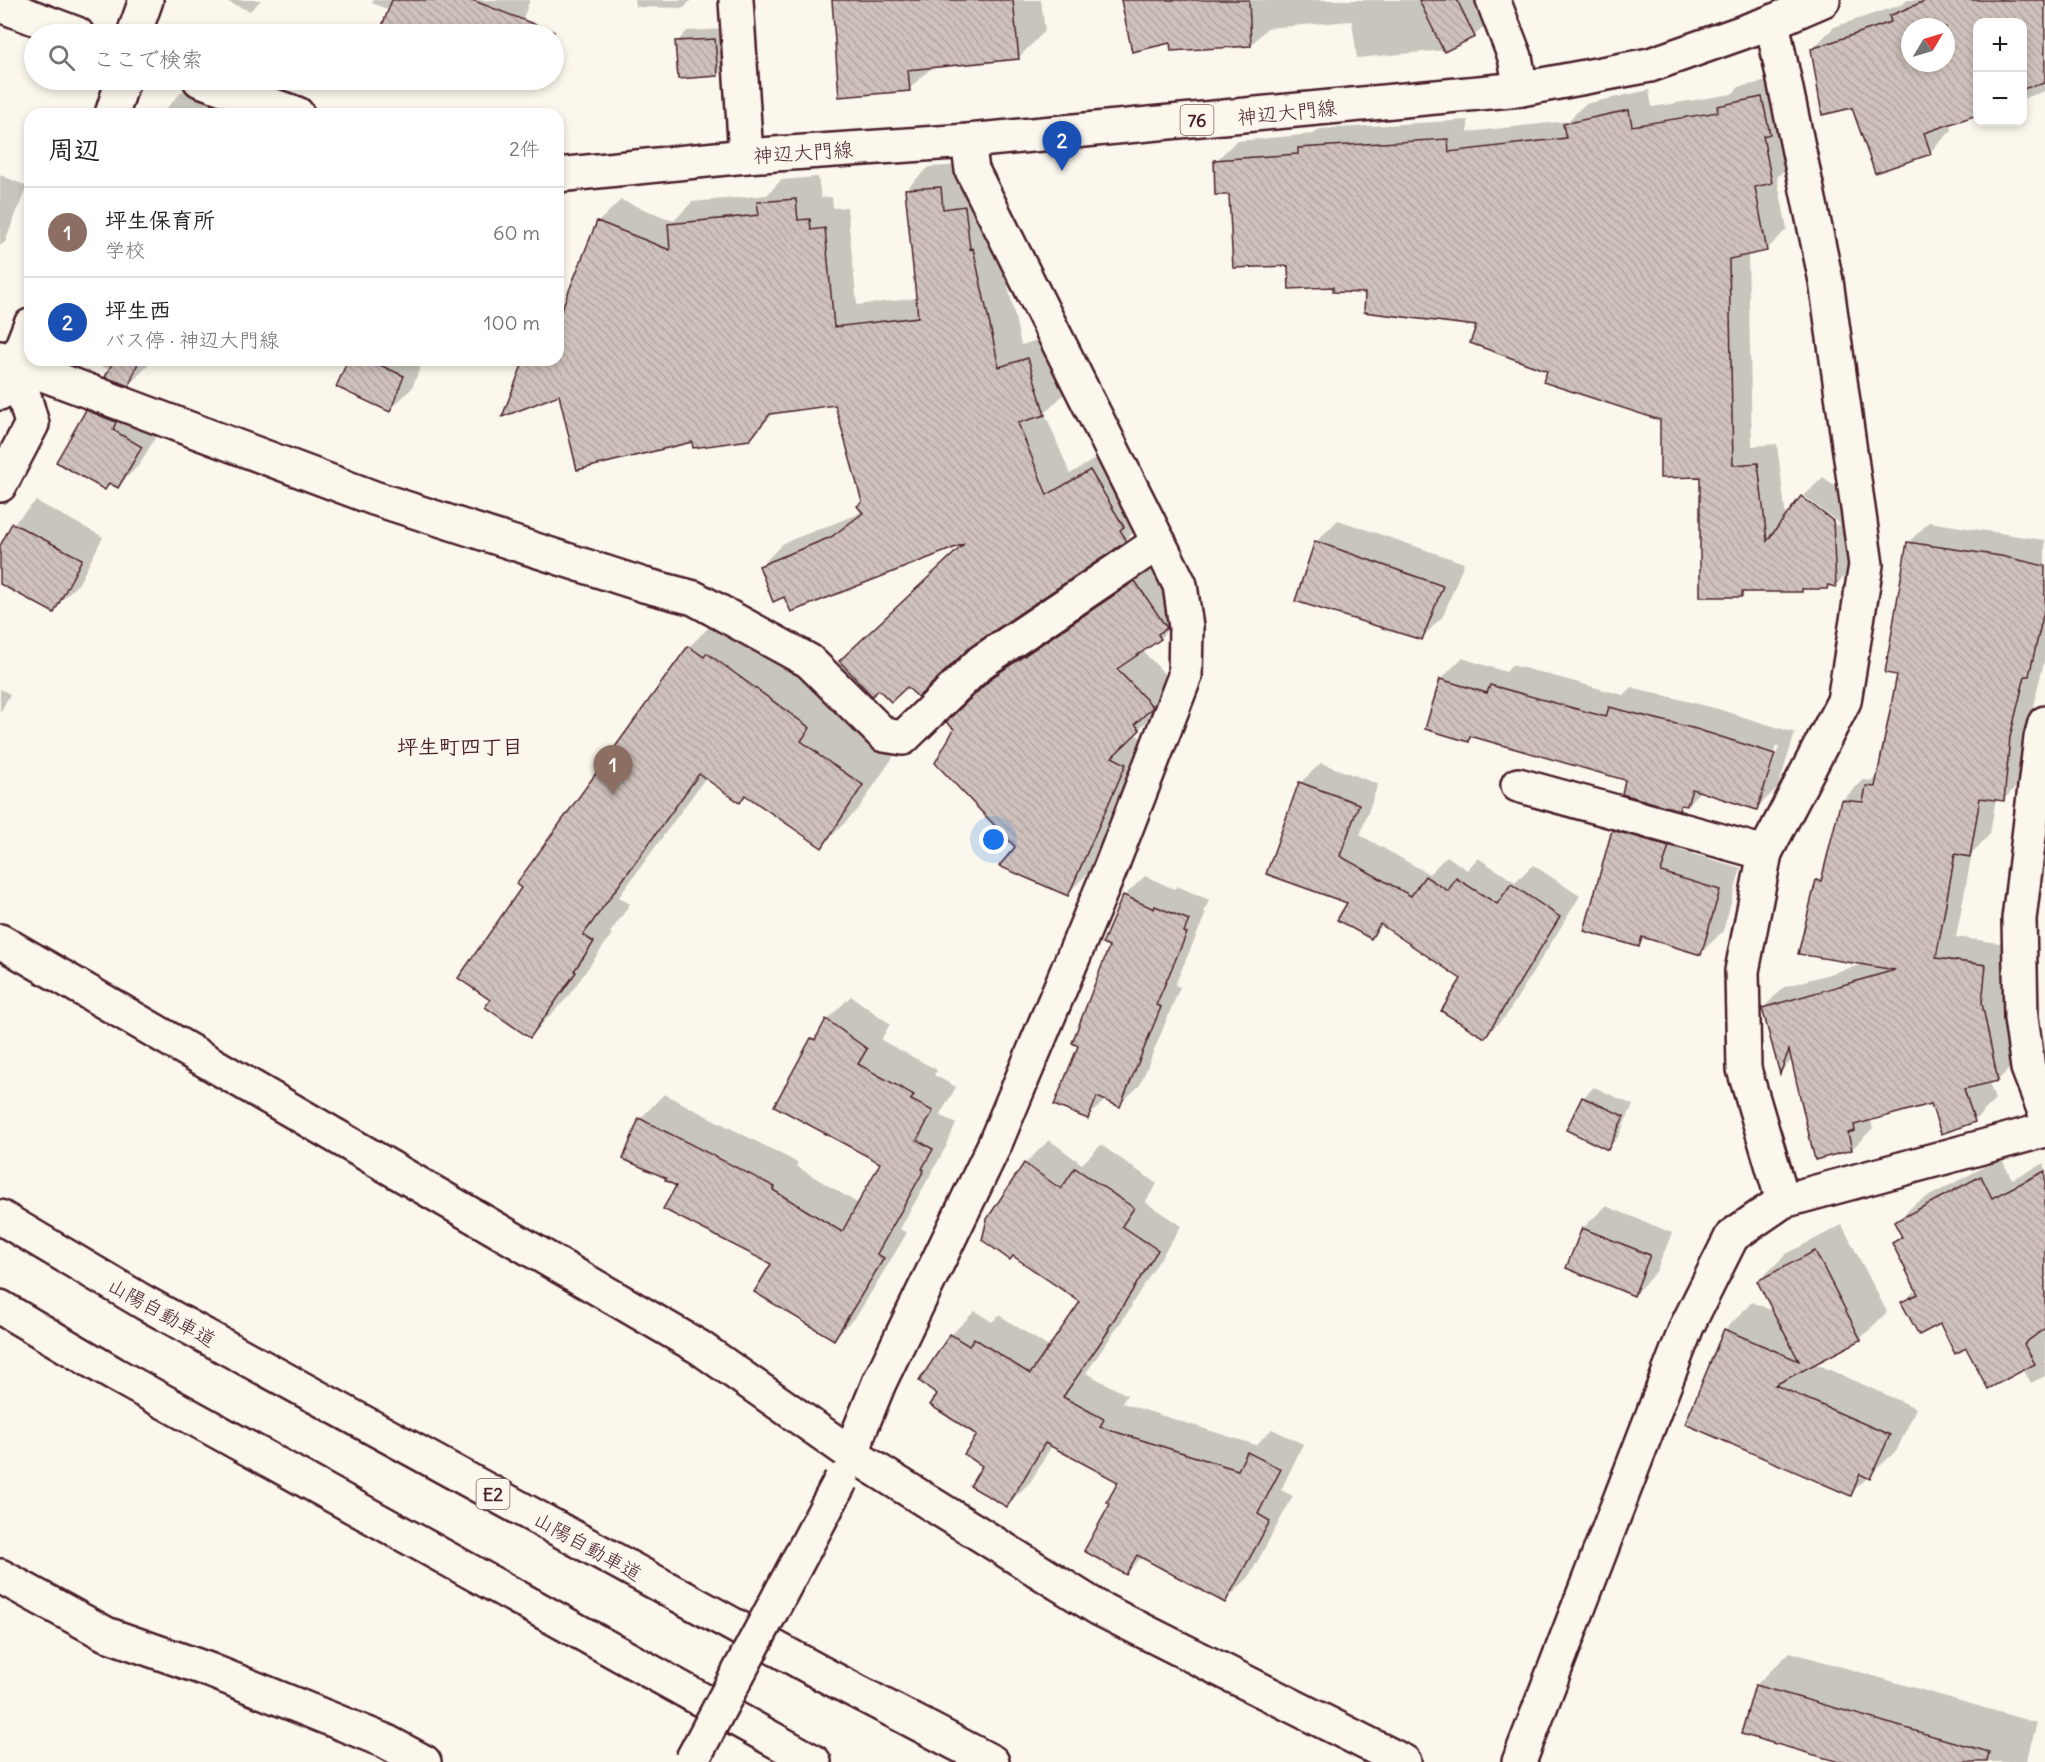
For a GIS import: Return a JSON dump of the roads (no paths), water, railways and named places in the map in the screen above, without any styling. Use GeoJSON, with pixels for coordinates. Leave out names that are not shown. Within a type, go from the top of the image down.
{"type":"FeatureCollection","features":[{"type":"Feature","properties":{"kind":"main road"},"geometry":{"type":"LineString","coordinates":[[138,24],[146,0]]}},
{"type":"Feature","properties":{"kind":"main road"},"geometry":{"type":"LineString","coordinates":[[736,0],[746,156]]}},
{"type":"Feature","properties":{"kind":"main road"},"geometry":{"type":"LineString","coordinates":[[1493,0],[1515,57],[1521,89]]}},
{"type":"Feature","properties":{"kind":"main road","name":"神辺大門線"},"geometry":{"type":"LineString","coordinates":[[564,174],[746,156],[968,141],[1521,89],[1650,65],[1772,22],[1823,0]]}},
{"type":"Feature","properties":{"kind":"main road"},"geometry":{"type":"LineString","coordinates":[[0,5],[50,24]]}},
{"type":"Feature","properties":{"kind":"main road"},"geometry":{"type":"LineString","coordinates":[[1772,22],[1826,281],[1866,565],[1844,701],[1765,854],[1742,971],[1744,1069],[1783,1201]]}},
{"type":"Feature","properties":{"kind":"main road"},"geometry":{"type":"LineString","coordinates":[[114,108],[120,90]]}},
{"type":"Feature","properties":{"kind":"main road"},"geometry":{"type":"LineString","coordinates":[[229,90],[280,108]]}},
{"type":"Feature","properties":{"kind":"main road"},"geometry":{"type":"LineString","coordinates":[[691,1762],[847,1467],[879,1383],[994,1146],[1111,867],[1185,676],[1186,627],[1180,585],[972,170],[968,141]]}},
{"type":"Feature","properties":{"kind":"main road"},"geometry":{"type":"LineString","coordinates":[[0,393],[5,364],[24,335]]}},
{"type":"Feature","properties":{"kind":"main road"},"geometry":{"type":"LineString","coordinates":[[5,364],[374,498],[644,585],[694,598],[808,661],[884,735],[903,738],[981,662],[1159,542]]}},
{"type":"Feature","properties":{"kind":"main road"},"geometry":{"type":"LineString","coordinates":[[0,485],[32,424],[5,364]]}},
{"type":"Feature","properties":{"kind":"main road"},"geometry":{"type":"LineString","coordinates":[[2045,723],[2041,738],[2019,919],[2022,1028],[2028,1068],[2045,1112]]}},
{"type":"Feature","properties":{"kind":"main road"},"geometry":{"type":"LineString","coordinates":[[1518,785],[1765,854]]}},
{"type":"Feature","properties":{"kind":"main road"},"geometry":{"type":"LineString","coordinates":[[0,941],[699,1347],[847,1467],[1098,1608],[1404,1762]]}},
{"type":"Feature","properties":{"kind":"main road"},"geometry":{"type":"LineString","coordinates":[[1519,1762],[1687,1326],[1732,1236],[1783,1201],[2045,1130]]}},
{"type":"Feature","properties":{"kind":"main road","name":"山陽自動車道"},"geometry":{"type":"LineString","coordinates":[[0,1217],[166,1315],[823,1674],[992,1762]]}},
{"type":"Feature","properties":{"kind":"main road"},"geometry":{"type":"LineString","coordinates":[[0,1306],[124,1380],[814,1762]]}},
{"type":"Feature","properties":{"kind":"main road"},"geometry":{"type":"LineString","coordinates":[[0,1576],[106,1634],[209,1670],[385,1741],[424,1762]]}},
{"type":"Feature","properties":{"kind":"place","name":"坪生西"},"geometry":{"type":"Point","coordinates":[1062,171]}},
{"type":"Feature","properties":{"kind":"place","name":"坪生保育所"},"geometry":{"type":"Point","coordinates":[613,795]}},
{"type":"Feature","properties":{"kind":"district","name":"坪生町四丁目"},"geometry":{"type":"Point","coordinates":[460,746]}}]}
